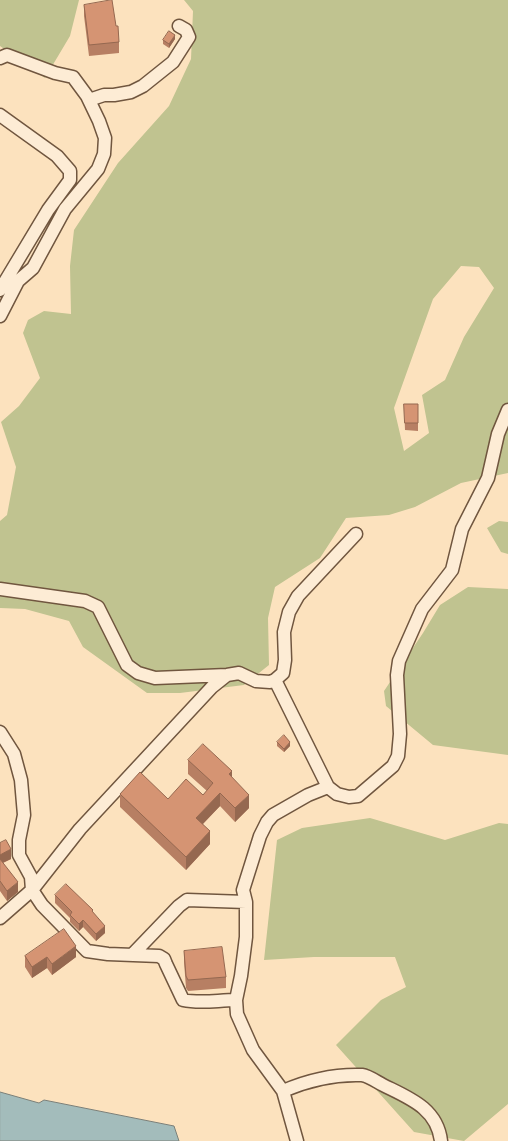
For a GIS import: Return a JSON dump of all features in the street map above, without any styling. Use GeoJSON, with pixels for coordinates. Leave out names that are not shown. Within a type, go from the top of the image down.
{"type":"FeatureCollection","features":[{"type":"Feature","properties":{"kind":"street"},"geometry":{"type":"LineString","coordinates":[[89,100],[104,95],[131,92],[173,62],[189,37],[186,30],[179,26]]}},
{"type":"Feature","properties":{"kind":"street"},"geometry":{"type":"LineString","coordinates":[[0,58],[7,55],[55,73],[73,77],[89,100],[99,121],[104,138],[104,154],[98,169],[65,209],[33,268],[18,281],[0,316]]}},
{"type":"Feature","properties":{"kind":"street"},"geometry":{"type":"LineString","coordinates":[[0,115],[57,156],[70,171],[70,180],[48,210],[0,290]]}},
{"type":"Feature","properties":{"kind":"street"},"geometry":{"type":"LineString","coordinates":[[275,680],[328,787],[337,794],[349,797],[358,796],[392,766],[398,756],[400,734],[398,675],[400,661],[422,609],[452,570],[462,529],[488,478],[498,434],[508,410]]}},
{"type":"Feature","properties":{"kind":"street"},"geometry":{"type":"LineString","coordinates":[[0,590],[84,600],[98,607],[127,665],[138,673],[155,678],[239,673],[256,681],[270,682],[282,673],[284,632],[289,612],[298,596],[356,534]]}},
{"type":"Feature","properties":{"kind":"street"},"geometry":{"type":"LineString","coordinates":[[0,918],[32,890],[80,829],[120,785],[212,687],[228,675]]}},
{"type":"Feature","properties":{"kind":"street"},"geometry":{"type":"LineString","coordinates":[[0,732],[14,754],[21,780],[24,815],[19,840],[19,854],[31,877],[32,890],[42,905],[87,951],[159,956],[164,959],[183,1000],[196,1003],[236,1000]]}},
{"type":"Feature","properties":{"kind":"street"},"geometry":{"type":"LineString","coordinates":[[297,1141],[283,1091],[253,1050],[237,1014],[236,1000],[246,937],[246,902],[243,890],[260,836],[267,822],[273,815],[308,795],[328,787]]}},
{"type":"Feature","properties":{"kind":"street"},"geometry":{"type":"LineString","coordinates":[[132,954],[187,900],[246,902]]}},
{"type":"Feature","properties":{"kind":"street"},"geometry":{"type":"LineString","coordinates":[[283,1091],[302,1082],[341,1076],[365,1075],[417,1101],[439,1130],[441,1141]]}},
{"type":"Feature","properties":{"kind":"green space"},"geometry":{"type":"Polygon","coordinates":[[[0,0],[79,0],[70,36],[45,78],[0,46],[0,0]]]}},
{"type":"Feature","properties":{"kind":"green space"},"geometry":{"type":"Polygon","coordinates":[[[184,0],[508,0],[508,473],[461,483],[415,507],[389,515],[346,518],[320,558],[275,587],[268,618],[269,665],[244,685],[180,693],[147,693],[83,647],[69,621],[25,609],[0,608],[0,521],[7,515],[16,467],[1,422],[19,406],[40,378],[23,333],[28,320],[44,311],[71,314],[70,266],[74,230],[118,163],[169,106],[191,59],[193,11],[184,0]],[[461,266],[433,299],[394,408],[404,451],[429,433],[422,395],[445,380],[464,337],[494,288],[479,267],[461,266]]]}},
{"type":"Feature","properties":{"kind":"green space"},"geometry":{"type":"Polygon","coordinates":[[[499,521],[508,522],[508,554],[501,552],[487,528],[499,521]]]}},
{"type":"Feature","properties":{"kind":"green space"},"geometry":{"type":"Polygon","coordinates":[[[468,587],[508,589],[508,755],[433,745],[386,706],[384,691],[440,605],[468,587]]]}},
{"type":"Feature","properties":{"kind":"green space"},"geometry":{"type":"Polygon","coordinates":[[[370,818],[445,840],[499,823],[508,824],[508,1104],[464,1141],[414,1132],[336,1045],[381,1000],[406,987],[395,957],[314,957],[264,960],[277,840],[302,828],[370,818]]]}},
{"type":"Feature","properties":{"kind":"water"},"geometry":{"type":"Polygon","coordinates":[[[0,1092],[39,1103],[44,1100],[174,1126],[179,1141],[0,1141],[0,1092]]]}},
{"type":"Feature","properties":{"kind":"building"},"geometry":{"type":"Polygon","coordinates":[[[112,0],[116,26],[118,26],[119,42],[89,45],[84,5],[112,0]]]}},
{"type":"Feature","properties":{"kind":"building"},"geometry":{"type":"Polygon","coordinates":[[[169,31],[175,35],[169,44],[163,40],[169,31]]]}},
{"type":"Feature","properties":{"kind":"building"},"geometry":{"type":"Polygon","coordinates":[[[404,404],[418,404],[418,423],[405,423],[404,404]]]}},
{"type":"Feature","properties":{"kind":"building"},"geometry":{"type":"Polygon","coordinates":[[[284,735],[290,742],[284,749],[277,742],[284,735]]]}},
{"type":"Feature","properties":{"kind":"building"},"geometry":{"type":"Polygon","coordinates":[[[203,744],[232,771],[229,774],[249,795],[235,808],[220,793],[196,818],[210,831],[186,857],[120,794],[140,772],[168,799],[186,779],[203,795],[213,783],[188,760],[203,744]]]}},
{"type":"Feature","properties":{"kind":"building"},"geometry":{"type":"Polygon","coordinates":[[[6,840],[11,849],[0,855],[0,843],[6,840]]]}},
{"type":"Feature","properties":{"kind":"building"},"geometry":{"type":"Polygon","coordinates":[[[0,859],[18,882],[7,891],[0,881],[0,859]]]}},
{"type":"Feature","properties":{"kind":"building"},"geometry":{"type":"Polygon","coordinates":[[[66,884],[93,910],[105,926],[96,934],[83,920],[79,924],[70,915],[72,912],[55,895],[66,884]]]}},
{"type":"Feature","properties":{"kind":"building"},"geometry":{"type":"Polygon","coordinates":[[[64,929],[76,946],[52,964],[47,957],[32,967],[25,956],[64,929]]]}},
{"type":"Feature","properties":{"kind":"building"},"geometry":{"type":"Polygon","coordinates":[[[222,947],[226,977],[188,980],[184,951],[222,947]]]}}]}
